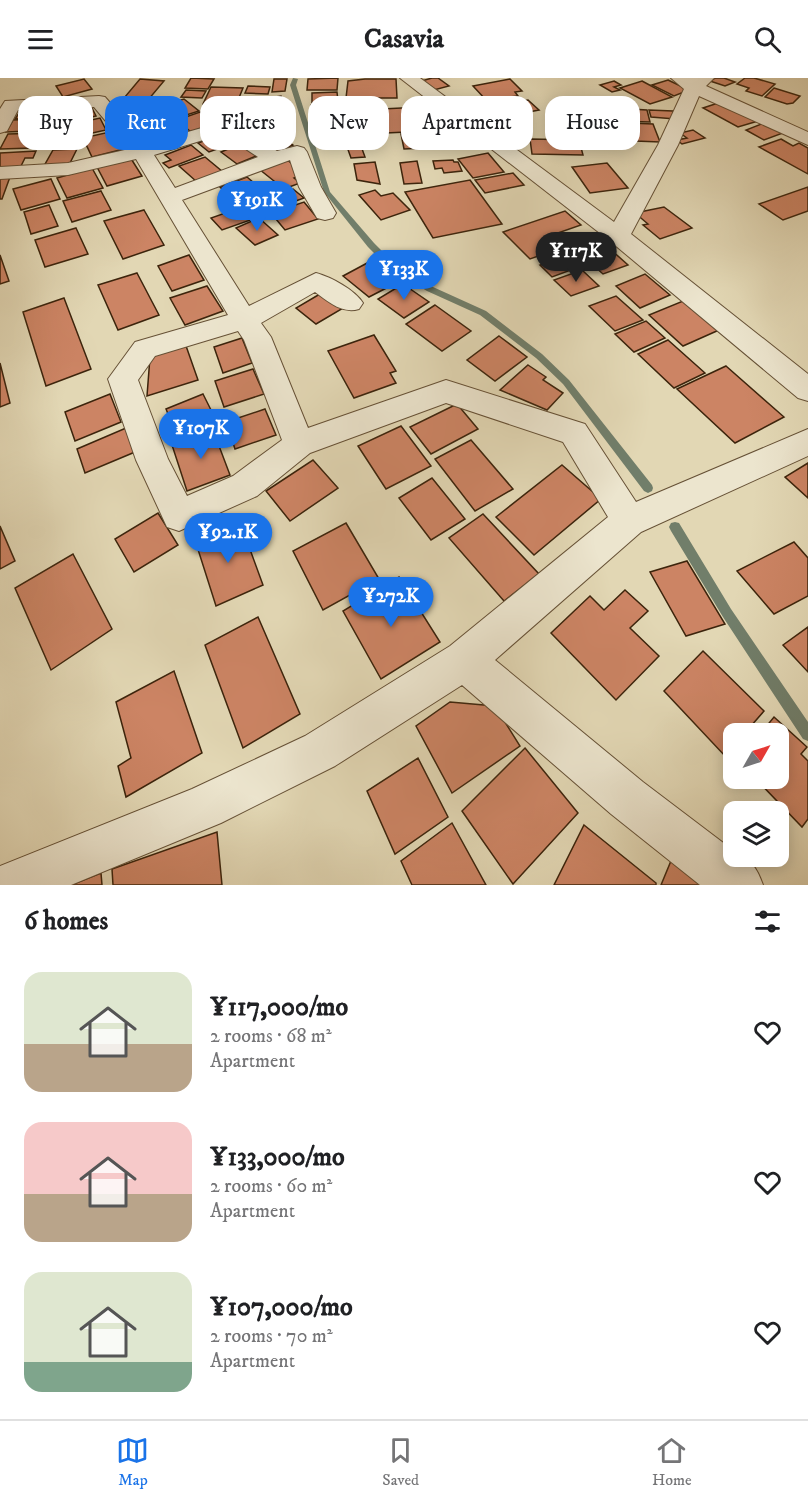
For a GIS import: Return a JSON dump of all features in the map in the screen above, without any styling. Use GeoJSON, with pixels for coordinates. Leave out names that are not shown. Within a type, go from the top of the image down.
{"type":"FeatureCollection","features":[{"type":"Feature","properties":{"kind":"street"},"geometry":{"type":"LineString","coordinates":[[409,78],[618,236],[808,390]]}},
{"type":"Feature","properties":{"kind":"street"},"geometry":{"type":"LineString","coordinates":[[618,236],[668,145],[693,81],[808,139]]}},
{"type":"Feature","properties":{"kind":"street"},"geometry":{"type":"LineString","coordinates":[[0,127],[11,105],[99,101],[142,152],[244,320],[257,337],[299,444]]}},
{"type":"Feature","properties":{"kind":"street"},"geometry":{"type":"LineString","coordinates":[[0,173],[68,170],[142,152],[226,127],[274,158]]}},
{"type":"Feature","properties":{"kind":"street"},"geometry":{"type":"LineString","coordinates":[[169,198],[274,158],[297,152],[310,187],[325,213]]}},
{"type":"Feature","properties":{"kind":"street"},"geometry":{"type":"LineString","coordinates":[[350,303],[316,281],[244,320],[145,349],[123,379],[152,460],[179,516],[245,486],[299,444],[446,391],[574,433],[629,521]]}},
{"type":"Feature","properties":{"kind":"street"},"geometry":{"type":"LineString","coordinates":[[12,885],[205,807],[320,751],[464,660],[629,521],[808,442]]}},
{"type":"Feature","properties":{"kind":"street"},"geometry":{"type":"LineString","coordinates":[[464,660],[627,798],[739,885]]}},
{"type":"Feature","properties":{"kind":"building"},"geometry":{"type":"Polygon","coordinates":[[[191,78],[214,79],[208,89],[185,88],[191,78]]]}},
{"type":"Feature","properties":{"kind":"building"},"geometry":{"type":"Polygon","coordinates":[[[338,78],[337,90],[307,90],[308,79],[338,78]]]}},
{"type":"Feature","properties":{"kind":"building"},"geometry":{"type":"Polygon","coordinates":[[[438,78],[449,86],[430,91],[418,82],[438,78]]]}},
{"type":"Feature","properties":{"kind":"building"},"geometry":{"type":"Polygon","coordinates":[[[715,78],[735,82],[725,86],[710,81],[715,78]]]}},
{"type":"Feature","properties":{"kind":"building"},"geometry":{"type":"Polygon","coordinates":[[[745,78],[775,84],[762,96],[746,91],[749,88],[737,84],[745,78]]]}},
{"type":"Feature","properties":{"kind":"building"},"geometry":{"type":"Polygon","coordinates":[[[84,79],[92,89],[62,96],[56,86],[84,79]]]}},
{"type":"Feature","properties":{"kind":"building"},"geometry":{"type":"Polygon","coordinates":[[[140,79],[164,81],[151,96],[126,96],[140,79]]]}},
{"type":"Feature","properties":{"kind":"building"},"geometry":{"type":"Polygon","coordinates":[[[274,79],[287,79],[285,91],[272,92],[274,79]]]}},
{"type":"Feature","properties":{"kind":"building"},"geometry":{"type":"Polygon","coordinates":[[[396,79],[397,98],[346,96],[348,81],[396,79]]]}},
{"type":"Feature","properties":{"kind":"building"},"geometry":{"type":"Polygon","coordinates":[[[510,79],[522,91],[515,92],[518,96],[482,96],[473,86],[510,79]]]}},
{"type":"Feature","properties":{"kind":"building"},"geometry":{"type":"Polygon","coordinates":[[[668,80],[689,90],[674,96],[652,85],[668,80]]]}},
{"type":"Feature","properties":{"kind":"building"},"geometry":{"type":"Polygon","coordinates":[[[614,81],[621,85],[614,87],[620,90],[612,92],[600,85],[614,81]]]}},
{"type":"Feature","properties":{"kind":"building"},"geometry":{"type":"Polygon","coordinates":[[[642,81],[672,97],[650,104],[640,99],[640,96],[635,96],[620,88],[642,81]]]}},
{"type":"Feature","properties":{"kind":"building"},"geometry":{"type":"Polygon","coordinates":[[[248,86],[270,87],[268,94],[245,93],[248,86]]]}},
{"type":"Feature","properties":{"kind":"building"},"geometry":{"type":"Polygon","coordinates":[[[211,87],[243,88],[240,96],[207,96],[211,87]]]}},
{"type":"Feature","properties":{"kind":"building"},"geometry":{"type":"Polygon","coordinates":[[[774,88],[800,96],[793,103],[787,104],[765,97],[774,88]]]}},
{"type":"Feature","properties":{"kind":"building"},"geometry":{"type":"Polygon","coordinates":[[[186,90],[206,91],[200,98],[182,96],[186,90]]]}},
{"type":"Feature","properties":{"kind":"building"},"geometry":{"type":"Polygon","coordinates":[[[337,92],[337,96],[312,96],[312,93],[337,92]]]}},
{"type":"Feature","properties":{"kind":"building"},"geometry":{"type":"Polygon","coordinates":[[[188,102],[199,111],[188,114],[188,102]]]}},
{"type":"Feature","properties":{"kind":"building"},"geometry":{"type":"Polygon","coordinates":[[[721,102],[758,121],[738,127],[703,108],[721,102]]]}},
{"type":"Feature","properties":{"kind":"building"},"geometry":{"type":"Polygon","coordinates":[[[401,108],[401,132],[389,133],[389,109],[401,108]]]}},
{"type":"Feature","properties":{"kind":"building"},"geometry":{"type":"Polygon","coordinates":[[[640,110],[647,110],[650,122],[640,122],[640,110]]]}},
{"type":"Feature","properties":{"kind":"building"},"geometry":{"type":"Polygon","coordinates":[[[649,110],[673,111],[675,119],[651,117],[649,110]]]}},
{"type":"Feature","properties":{"kind":"building"},"geometry":{"type":"Polygon","coordinates":[[[200,112],[200,129],[191,132],[188,129],[188,116],[200,112]]]}},
{"type":"Feature","properties":{"kind":"building"},"geometry":{"type":"Polygon","coordinates":[[[100,118],[105,130],[93,133],[93,120],[100,118]]]}},
{"type":"Feature","properties":{"kind":"building"},"geometry":{"type":"Polygon","coordinates":[[[13,120],[18,120],[18,132],[6,132],[13,120]]]}},
{"type":"Feature","properties":{"kind":"building"},"geometry":{"type":"Polygon","coordinates":[[[640,123],[653,124],[660,142],[640,141],[640,123]]]}},
{"type":"Feature","properties":{"kind":"building"},"geometry":{"type":"Polygon","coordinates":[[[764,123],[783,133],[764,140],[746,130],[764,123]]]}},
{"type":"Feature","properties":{"kind":"building"},"geometry":{"type":"Polygon","coordinates":[[[693,130],[705,138],[682,144],[677,140],[687,138],[680,133],[693,130]]]}},
{"type":"Feature","properties":{"kind":"building"},"geometry":{"type":"Polygon","coordinates":[[[105,133],[105,150],[120,150],[92,157],[89,150],[93,150],[93,136],[105,133]]]}},
{"type":"Feature","properties":{"kind":"building"},"geometry":{"type":"Polygon","coordinates":[[[8,134],[18,134],[18,148],[0,149],[8,134]]]}},
{"type":"Feature","properties":{"kind":"building"},"geometry":{"type":"Polygon","coordinates":[[[533,139],[545,139],[545,150],[582,150],[583,155],[532,154],[533,139]]]}},
{"type":"Feature","properties":{"kind":"building"},"geometry":{"type":"Polygon","coordinates":[[[781,139],[793,146],[799,143],[808,148],[808,174],[759,147],[781,139]]]}},
{"type":"Feature","properties":{"kind":"building"},"geometry":{"type":"Polygon","coordinates":[[[191,145],[203,155],[169,168],[163,163],[171,160],[165,155],[178,150],[188,150],[188,146],[191,145]]]}},
{"type":"Feature","properties":{"kind":"building"},"geometry":{"type":"Polygon","coordinates":[[[53,150],[76,150],[69,165],[44,166],[53,150]]]}},
{"type":"Feature","properties":{"kind":"building"},"geometry":{"type":"Polygon","coordinates":[[[256,150],[261,154],[237,164],[221,152],[256,150]]]}},
{"type":"Feature","properties":{"kind":"building"},"geometry":{"type":"Polygon","coordinates":[[[348,150],[362,150],[365,157],[351,158],[348,150]]]}},
{"type":"Feature","properties":{"kind":"building"},"geometry":{"type":"Polygon","coordinates":[[[36,151],[33,158],[25,158],[20,168],[0,169],[0,153],[36,151]]]}},
{"type":"Feature","properties":{"kind":"building"},"geometry":{"type":"Polygon","coordinates":[[[488,153],[504,172],[473,178],[458,159],[488,153]]]}},
{"type":"Feature","properties":{"kind":"building"},"geometry":{"type":"Polygon","coordinates":[[[130,157],[142,176],[107,186],[97,167],[130,157]]]}},
{"type":"Feature","properties":{"kind":"building"},"geometry":{"type":"Polygon","coordinates":[[[205,157],[223,172],[197,182],[179,166],[205,157]]]}},
{"type":"Feature","properties":{"kind":"building"},"geometry":{"type":"Polygon","coordinates":[[[286,159],[300,170],[299,176],[294,178],[300,183],[284,189],[259,169],[286,159]]]}},
{"type":"Feature","properties":{"kind":"building"},"geometry":{"type":"Polygon","coordinates":[[[417,161],[422,183],[404,184],[400,163],[417,161]]]}},
{"type":"Feature","properties":{"kind":"building"},"geometry":{"type":"Polygon","coordinates":[[[433,161],[458,162],[462,171],[444,173],[442,168],[435,169],[433,161]]]}},
{"type":"Feature","properties":{"kind":"building"},"geometry":{"type":"Polygon","coordinates":[[[375,162],[380,184],[357,180],[354,164],[375,162]]]}},
{"type":"Feature","properties":{"kind":"building"},"geometry":{"type":"Polygon","coordinates":[[[607,163],[628,188],[590,193],[572,167],[607,163]]]}},
{"type":"Feature","properties":{"kind":"building"},"geometry":{"type":"Polygon","coordinates":[[[92,168],[103,188],[67,198],[57,178],[92,168]]]}},
{"type":"Feature","properties":{"kind":"building"},"geometry":{"type":"Polygon","coordinates":[[[513,173],[524,185],[485,193],[475,180],[513,173]]]}},
{"type":"Feature","properties":{"kind":"building"},"geometry":{"type":"Polygon","coordinates":[[[10,177],[2,199],[0,199],[0,178],[10,177]]]}},
{"type":"Feature","properties":{"kind":"building"},"geometry":{"type":"Polygon","coordinates":[[[247,177],[268,195],[240,206],[220,187],[247,177]]]}},
{"type":"Feature","properties":{"kind":"building"},"geometry":{"type":"Polygon","coordinates":[[[51,179],[60,199],[21,210],[13,189],[51,179]]]}},
{"type":"Feature","properties":{"kind":"building"},"geometry":{"type":"Polygon","coordinates":[[[470,180],[502,224],[433,238],[405,192],[470,180]]]}},
{"type":"Feature","properties":{"kind":"building"},"geometry":{"type":"Polygon","coordinates":[[[808,187],[808,211],[783,220],[759,204],[808,187]]]}},
{"type":"Feature","properties":{"kind":"building"},"geometry":{"type":"Polygon","coordinates":[[[293,189],[304,198],[274,209],[264,200],[293,189]]]}},
{"type":"Feature","properties":{"kind":"building"},"geometry":{"type":"Polygon","coordinates":[[[375,190],[381,196],[393,193],[410,210],[381,220],[359,195],[375,190]]]}},
{"type":"Feature","properties":{"kind":"building"},"geometry":{"type":"Polygon","coordinates":[[[101,191],[111,210],[72,222],[63,201],[101,191]]]}},
{"type":"Feature","properties":{"kind":"building"},"geometry":{"type":"Polygon","coordinates":[[[304,202],[318,219],[285,230],[271,213],[304,202]]]}},
{"type":"Feature","properties":{"kind":"building"},"geometry":{"type":"Polygon","coordinates":[[[49,205],[58,226],[31,234],[24,212],[49,205]]]}},
{"type":"Feature","properties":{"kind":"building"},"geometry":{"type":"Polygon","coordinates":[[[248,205],[259,217],[222,230],[211,218],[248,205]]]}},
{"type":"Feature","properties":{"kind":"building"},"geometry":{"type":"Polygon","coordinates":[[[664,207],[692,228],[660,239],[643,225],[648,224],[635,213],[664,207]]]}},
{"type":"Feature","properties":{"kind":"building"},"geometry":{"type":"Polygon","coordinates":[[[144,210],[164,245],[123,259],[104,221],[144,210]]]}},
{"type":"Feature","properties":{"kind":"building"},"geometry":{"type":"Polygon","coordinates":[[[565,211],[581,225],[549,236],[561,248],[530,259],[503,232],[565,211]]]}},
{"type":"Feature","properties":{"kind":"building"},"geometry":{"type":"Polygon","coordinates":[[[259,218],[278,235],[255,245],[236,228],[259,218]]]}},
{"type":"Feature","properties":{"kind":"building"},"geometry":{"type":"Polygon","coordinates":[[[76,228],[88,254],[45,267],[35,240],[76,228]]]}},
{"type":"Feature","properties":{"kind":"building"},"geometry":{"type":"Polygon","coordinates":[[[600,240],[628,265],[603,274],[575,249],[600,240]]]}},
{"type":"Feature","properties":{"kind":"building"},"geometry":{"type":"Polygon","coordinates":[[[0,255],[9,281],[0,284],[0,255]]]}},
{"type":"Feature","properties":{"kind":"building"},"geometry":{"type":"Polygon","coordinates":[[[189,255],[204,280],[172,291],[158,266],[189,255]]]}},
{"type":"Feature","properties":{"kind":"building"},"geometry":{"type":"Polygon","coordinates":[[[566,256],[579,267],[552,277],[540,265],[566,256]]]}},
{"type":"Feature","properties":{"kind":"building"},"geometry":{"type":"Polygon","coordinates":[[[371,261],[398,282],[369,297],[343,276],[371,261]]]}},
{"type":"Feature","properties":{"kind":"building"},"geometry":{"type":"Polygon","coordinates":[[[582,270],[599,286],[571,296],[554,280],[582,270]]]}},
{"type":"Feature","properties":{"kind":"building"},"geometry":{"type":"Polygon","coordinates":[[[137,273],[159,315],[118,330],[98,285],[137,273]]]}},
{"type":"Feature","properties":{"kind":"building"},"geometry":{"type":"Polygon","coordinates":[[[645,274],[670,295],[640,308],[616,286],[645,274]]]}},
{"type":"Feature","properties":{"kind":"building"},"geometry":{"type":"Polygon","coordinates":[[[403,284],[429,302],[404,318],[378,299],[403,284]]]}},
{"type":"Feature","properties":{"kind":"building"},"geometry":{"type":"Polygon","coordinates":[[[207,286],[223,311],[185,325],[170,298],[207,286]]]}},
{"type":"Feature","properties":{"kind":"building"},"geometry":{"type":"Polygon","coordinates":[[[325,291],[345,307],[316,324],[296,308],[325,291]]]}},
{"type":"Feature","properties":{"kind":"building"},"geometry":{"type":"Polygon","coordinates":[[[616,296],[643,320],[615,331],[589,306],[616,296]]]}},
{"type":"Feature","properties":{"kind":"building"},"geometry":{"type":"Polygon","coordinates":[[[64,298],[91,369],[46,386],[23,312],[64,298]]]}},
{"type":"Feature","properties":{"kind":"building"},"geometry":{"type":"Polygon","coordinates":[[[683,301],[719,330],[683,346],[649,315],[683,301]]]}},
{"type":"Feature","properties":{"kind":"building"},"geometry":{"type":"Polygon","coordinates":[[[435,305],[471,331],[442,351],[406,324],[435,305]]]}},
{"type":"Feature","properties":{"kind":"building"},"geometry":{"type":"Polygon","coordinates":[[[646,321],[665,338],[634,352],[615,334],[646,321]]]}},
{"type":"Feature","properties":{"kind":"building"},"geometry":{"type":"Polygon","coordinates":[[[374,335],[396,371],[390,373],[396,383],[354,398],[328,351],[374,335]]]}},
{"type":"Feature","properties":{"kind":"building"},"geometry":{"type":"Polygon","coordinates":[[[499,336],[527,357],[495,381],[467,360],[499,336]]]}},
{"type":"Feature","properties":{"kind":"building"},"geometry":{"type":"Polygon","coordinates":[[[242,338],[252,363],[223,373],[214,347],[242,338]]]}},
{"type":"Feature","properties":{"kind":"building"},"geometry":{"type":"Polygon","coordinates":[[[668,340],[705,373],[674,388],[638,354],[668,340]]]}},
{"type":"Feature","properties":{"kind":"building"},"geometry":{"type":"Polygon","coordinates":[[[185,343],[198,380],[147,396],[150,357],[185,343]]]}},
{"type":"Feature","properties":{"kind":"building"},"geometry":{"type":"Polygon","coordinates":[[[0,363],[10,403],[0,407],[0,363]]]}},
{"type":"Feature","properties":{"kind":"building"},"geometry":{"type":"Polygon","coordinates":[[[528,365],[546,377],[543,380],[563,393],[547,410],[500,390],[528,365]]]}},
{"type":"Feature","properties":{"kind":"building"},"geometry":{"type":"Polygon","coordinates":[[[726,366],[784,417],[735,443],[677,389],[726,366]]]}},
{"type":"Feature","properties":{"kind":"building"},"geometry":{"type":"Polygon","coordinates":[[[253,369],[264,394],[224,407],[215,381],[253,369]]]}},
{"type":"Feature","properties":{"kind":"building"},"geometry":{"type":"Polygon","coordinates":[[[110,394],[121,422],[75,441],[65,412],[110,394]]]}},
{"type":"Feature","properties":{"kind":"building"},"geometry":{"type":"Polygon","coordinates":[[[203,394],[216,420],[177,436],[166,409],[203,394]]]}},
{"type":"Feature","properties":{"kind":"building"},"geometry":{"type":"Polygon","coordinates":[[[457,404],[478,429],[431,454],[410,427],[457,404]]]}},
{"type":"Feature","properties":{"kind":"building"},"geometry":{"type":"Polygon","coordinates":[[[265,409],[276,435],[235,449],[226,422],[265,409]]]}},
{"type":"Feature","properties":{"kind":"building"},"geometry":{"type":"Polygon","coordinates":[[[401,426],[431,466],[386,489],[358,446],[401,426]]]}},
{"type":"Feature","properties":{"kind":"building"},"geometry":{"type":"Polygon","coordinates":[[[126,428],[135,452],[85,473],[77,449],[126,428]]]}},
{"type":"Feature","properties":{"kind":"building"},"geometry":{"type":"Polygon","coordinates":[[[213,430],[230,475],[187,491],[172,445],[213,430]]]}},
{"type":"Feature","properties":{"kind":"building"},"geometry":{"type":"Polygon","coordinates":[[[471,440],[513,489],[475,511],[435,459],[471,440]]]}},
{"type":"Feature","properties":{"kind":"building"},"geometry":{"type":"Polygon","coordinates":[[[313,460],[338,488],[290,521],[266,491],[313,460]]]}},
{"type":"Feature","properties":{"kind":"building"},"geometry":{"type":"Polygon","coordinates":[[[808,463],[808,498],[785,477],[808,463]]]}},
{"type":"Feature","properties":{"kind":"building"},"geometry":{"type":"Polygon","coordinates":[[[562,465],[601,499],[534,555],[496,517],[562,465]]]}},
{"type":"Feature","properties":{"kind":"building"},"geometry":{"type":"Polygon","coordinates":[[[432,478],[465,519],[431,540],[399,498],[432,478]]]}},
{"type":"Feature","properties":{"kind":"building"},"geometry":{"type":"Polygon","coordinates":[[[158,513],[178,545],[134,572],[115,539],[158,513]]]}},
{"type":"Feature","properties":{"kind":"building"},"geometry":{"type":"Polygon","coordinates":[[[483,514],[539,574],[504,601],[449,538],[483,514]]]}},
{"type":"Feature","properties":{"kind":"building"},"geometry":{"type":"Polygon","coordinates":[[[240,522],[263,585],[216,606],[195,540],[240,522]]]}},
{"type":"Feature","properties":{"kind":"building"},"geometry":{"type":"Polygon","coordinates":[[[346,523],[379,579],[323,610],[293,551],[346,523]]]}},
{"type":"Feature","properties":{"kind":"building"},"geometry":{"type":"Polygon","coordinates":[[[0,526],[15,561],[0,569],[0,526]]]}},
{"type":"Feature","properties":{"kind":"building"},"geometry":{"type":"Polygon","coordinates":[[[794,542],[808,558],[808,596],[774,614],[737,571],[794,542]]]}},
{"type":"Feature","properties":{"kind":"building"},"geometry":{"type":"Polygon","coordinates":[[[73,554],[112,629],[51,670],[15,588],[73,554]]]}},
{"type":"Feature","properties":{"kind":"building"},"geometry":{"type":"Polygon","coordinates":[[[687,561],[725,624],[686,636],[650,572],[687,561]]]}},
{"type":"Feature","properties":{"kind":"building"},"geometry":{"type":"Polygon","coordinates":[[[399,577],[440,642],[381,679],[343,611],[399,577]]]}},
{"type":"Feature","properties":{"kind":"building"},"geometry":{"type":"Polygon","coordinates":[[[625,590],[648,611],[630,628],[659,656],[616,700],[551,633],[590,596],[604,610],[625,590]]]}},
{"type":"Feature","properties":{"kind":"building"},"geometry":{"type":"Polygon","coordinates":[[[258,617],[300,714],[243,748],[205,645],[258,617]]]}},
{"type":"Feature","properties":{"kind":"building"},"geometry":{"type":"Polygon","coordinates":[[[808,627],[808,672],[783,645],[808,627]]]}},
{"type":"Feature","properties":{"kind":"building"},"geometry":{"type":"Polygon","coordinates":[[[703,651],[764,711],[754,723],[723,723],[723,754],[664,691],[703,651]]]}},
{"type":"Feature","properties":{"kind":"building"},"geometry":{"type":"Polygon","coordinates":[[[174,671],[202,753],[126,797],[118,766],[131,758],[116,702],[174,671]]]}},
{"type":"Feature","properties":{"kind":"building"},"geometry":{"type":"Polygon","coordinates":[[[450,702],[495,706],[520,746],[452,793],[416,726],[450,702]]]}},
{"type":"Feature","properties":{"kind":"building"},"geometry":{"type":"Polygon","coordinates":[[[774,717],[781,723],[769,723],[774,717]]]}},
{"type":"Feature","properties":{"kind":"building"},"geometry":{"type":"Polygon","coordinates":[[[789,731],[807,747],[801,754],[808,761],[808,819],[802,827],[789,813],[789,801],[777,801],[766,789],[789,789],[789,731]]]}},
{"type":"Feature","properties":{"kind":"building"},"geometry":{"type":"Polygon","coordinates":[[[525,748],[578,813],[513,884],[462,811],[525,748]]]}},
{"type":"Feature","properties":{"kind":"building"},"geometry":{"type":"Polygon","coordinates":[[[418,758],[448,817],[395,854],[367,791],[418,758]]]}},
{"type":"Feature","properties":{"kind":"building"},"geometry":{"type":"Polygon","coordinates":[[[452,823],[486,885],[412,885],[401,861],[452,823]]]}},
{"type":"Feature","properties":{"kind":"building"},"geometry":{"type":"Polygon","coordinates":[[[584,825],[656,883],[656,885],[554,885],[584,825]]]}},
{"type":"Feature","properties":{"kind":"building"},"geometry":{"type":"Polygon","coordinates":[[[217,832],[222,885],[113,885],[112,869],[217,832]]]}},
{"type":"Feature","properties":{"kind":"building"},"geometry":{"type":"Polygon","coordinates":[[[673,856],[709,885],[661,885],[673,856]]]}},
{"type":"Feature","properties":{"kind":"building"},"geometry":{"type":"Polygon","coordinates":[[[101,873],[102,885],[71,885],[101,873]]]}},
{"type":"Feature","properties":{"kind":"waterway"},"geometry":{"type":"LineString","coordinates":[[295,79],[293,85],[327,192],[371,245],[393,267],[430,289],[483,313],[539,356],[566,382],[648,488]]}},
{"type":"Feature","properties":{"kind":"waterway"},"geometry":{"type":"LineString","coordinates":[[675,527],[727,613],[808,734]]}}]}
